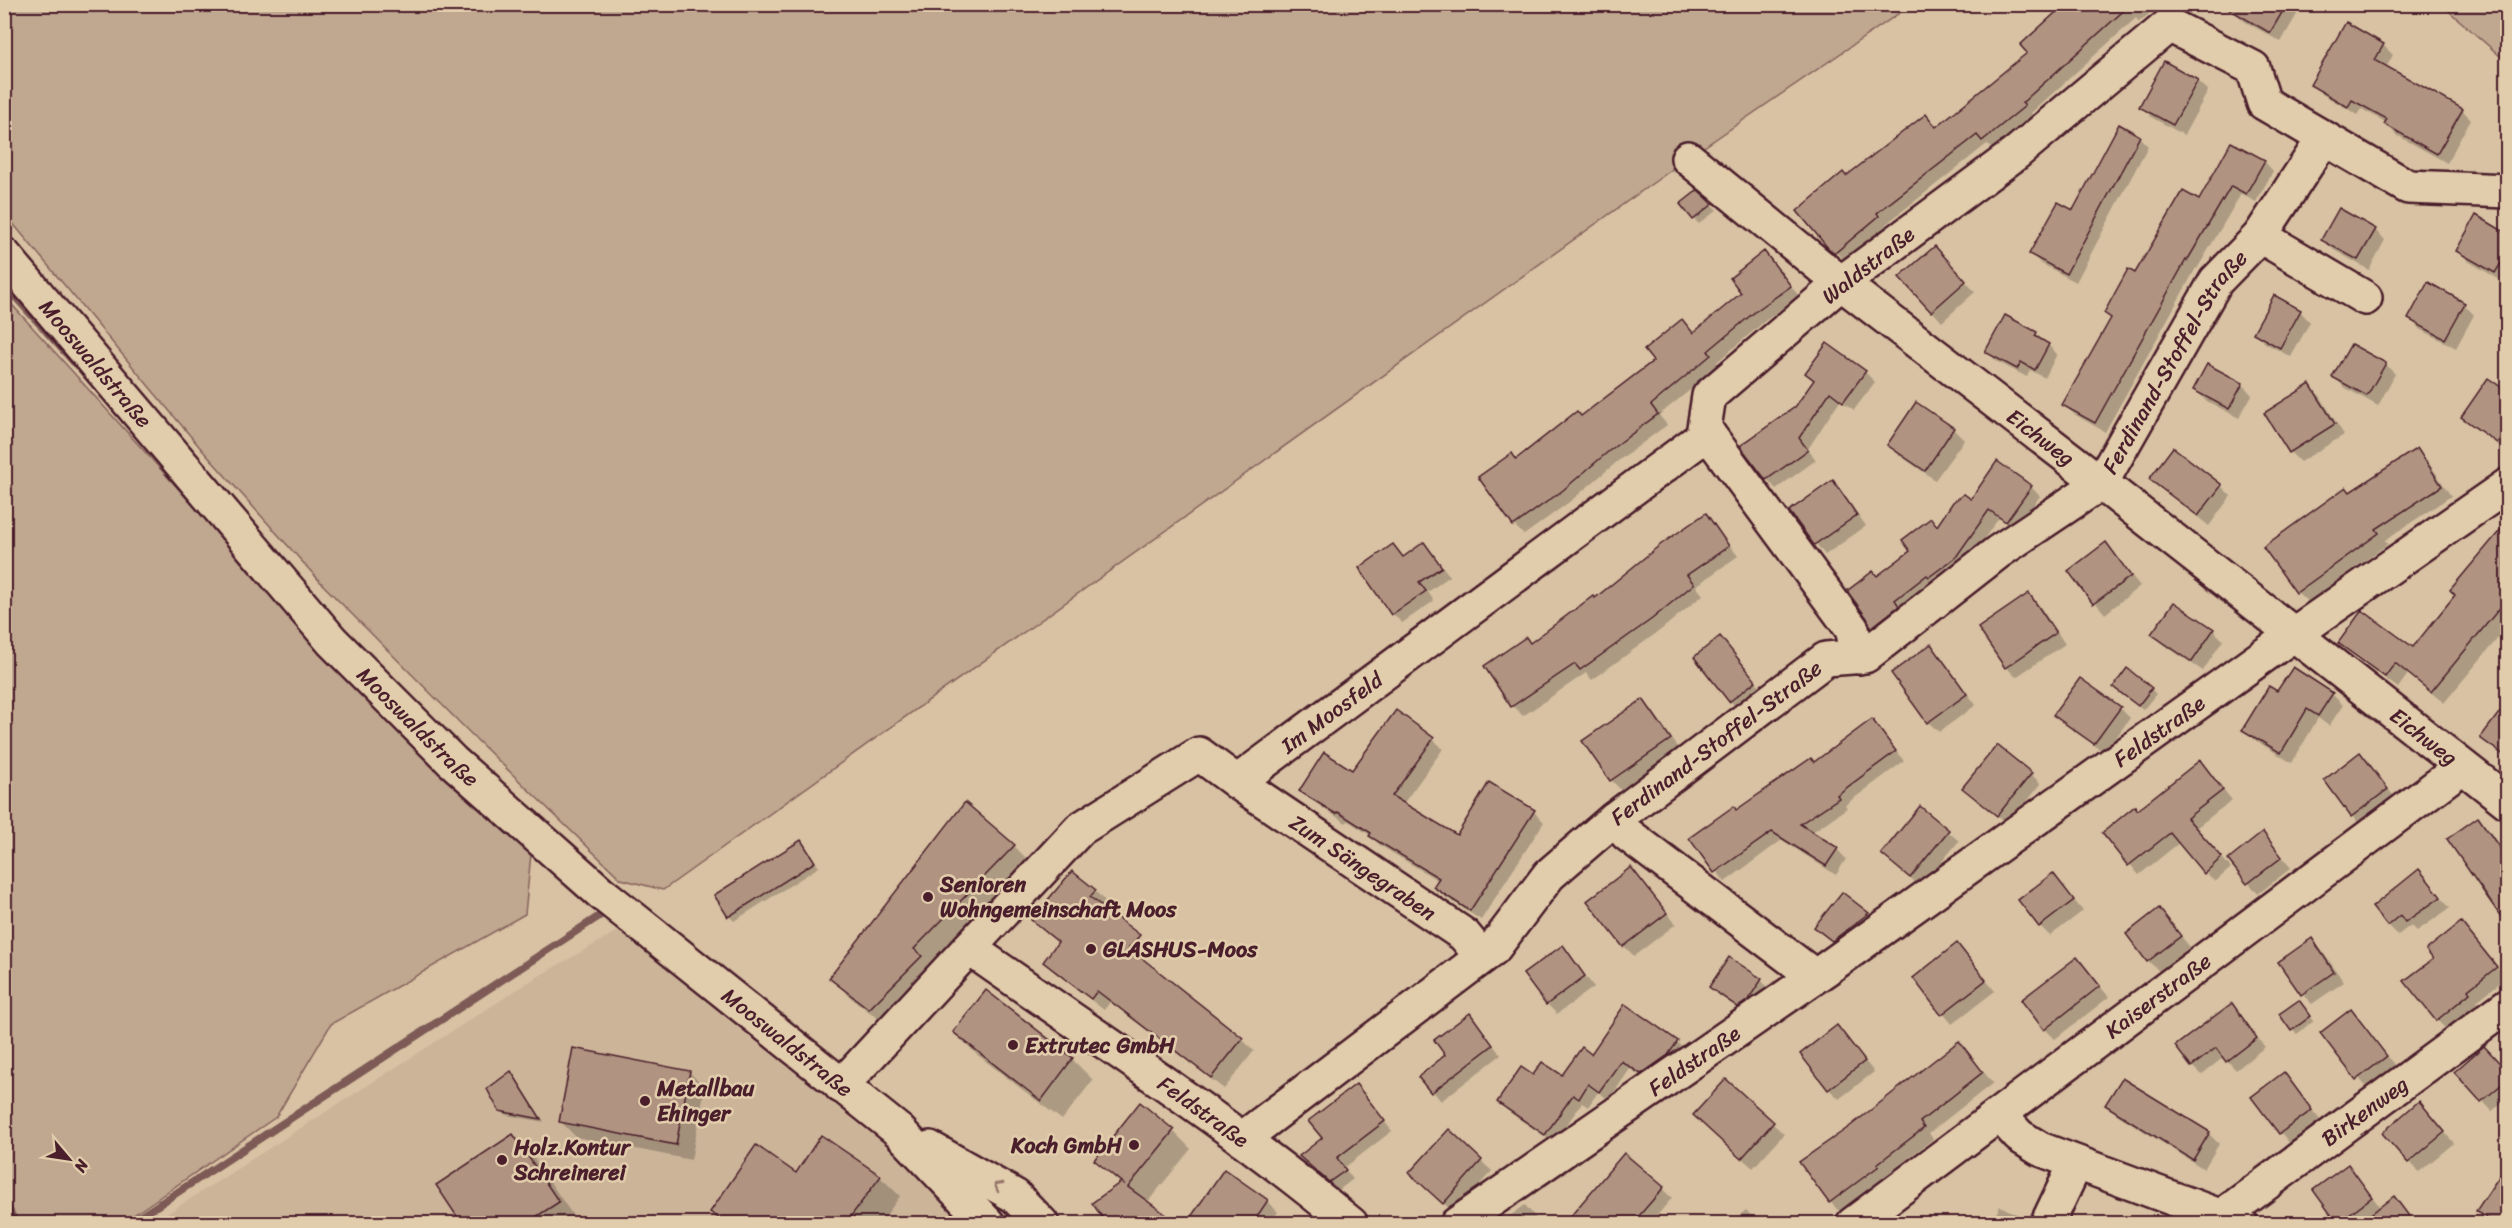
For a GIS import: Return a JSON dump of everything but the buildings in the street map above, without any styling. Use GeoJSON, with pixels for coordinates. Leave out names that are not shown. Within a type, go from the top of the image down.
{"type":"FeatureCollection","features":[{"type":"Feature","properties":{"kind":"street","name":"Waldstraße"},"geometry":{"type":"LineString","coordinates":[[1708,433],[1704,428],[1709,396],[1841,283],[2015,154],[2169,25],[2253,68],[2264,103],[2324,138]]}},
{"type":"Feature","properties":{"kind":"street"},"geometry":{"type":"LineString","coordinates":[[2324,138],[2408,187],[2508,191]]}},
{"type":"Feature","properties":{"kind":"street","name":"Ferdinand-Stoffel-Straße"},"geometry":{"type":"LineString","coordinates":[[1242,1139],[1494,948],[1549,875],[1614,819],[1826,659],[1865,656],[1998,552],[2101,483],[2216,281],[2260,236],[2324,138]]}},
{"type":"Feature","properties":{"kind":"street","name":"Eichweg"},"geometry":{"type":"LineString","coordinates":[[1688,158],[1841,283],[2101,483],[2508,802]]}},
{"type":"Feature","properties":{"kind":"street","name":"Ferdinand-Stoffel-Straße"},"geometry":{"type":"LineString","coordinates":[[2260,236],[2365,298]]}},
{"type":"Feature","properties":{"kind":"street","name":"Mooswaldstraße"},"geometry":{"type":"LineString","coordinates":[[4,255],[332,641],[452,761],[600,892],[899,1131],[988,1224]]}},
{"type":"Feature","properties":{"kind":"street"},"geometry":{"type":"LineString","coordinates":[[1708,433],[1852,629],[1859,657]]}},
{"type":"Feature","properties":{"kind":"street","name":"Im Moosfeld"},"geometry":{"type":"LineString","coordinates":[[1237,782],[1708,433]]}},
{"type":"Feature","properties":{"kind":"street","name":"Feldstraße"},"geometry":{"type":"LineString","coordinates":[[1457,1224],[1811,978],[2294,634],[2508,485]]}},
{"type":"Feature","properties":{"kind":"street"},"geometry":{"type":"LineString","coordinates":[[842,1086],[1080,829],[1199,754],[1237,782]]}},
{"type":"Feature","properties":{"kind":"street","name":"Kaiserstraße"},"geometry":{"type":"LineString","coordinates":[[1853,1224],[2462,767]]}},
{"type":"Feature","properties":{"kind":"street","name":"Zum Sängegraben"},"geometry":{"type":"LineString","coordinates":[[1237,782],[1464,935],[1482,957]]}},
{"type":"Feature","properties":{"kind":"street"},"geometry":{"type":"LineString","coordinates":[[1614,819],[1627,834],[1805,969],[1811,978]]}},
{"type":"Feature","properties":{"kind":"street","name":"Feldstraße"},"geometry":{"type":"LineString","coordinates":[[969,948],[1242,1139],[1309,1188],[1351,1224]]}},
{"type":"Feature","properties":{"kind":"street","name":"Birkenweg"},"geometry":{"type":"LineString","coordinates":[[2000,1115],[2019,1136],[2040,1149],[2076,1163],[2173,1211],[2232,1220],[2508,1005]]}},
{"type":"Feature","properties":{"kind":"street","name":"Mooswaldstraße"},"geometry":{"type":"LineString","coordinates":[[899,1131],[1015,1196],[1042,1224]]}},
{"type":"Feature","properties":{"kind":"street"},"geometry":{"type":"LineString","coordinates":[[2047,1224],[2076,1163]]}},
{"type":"Feature","properties":{"kind":"shaded area"},"geometry":{"type":"Polygon","coordinates":[[[4,5],[1911,5],[1688,158],[663,890],[621,879],[478,741],[324,586],[203,451],[5,214],[4,5]]]}},
{"type":"Feature","properties":{"kind":"shaded area"},"geometry":{"type":"Polygon","coordinates":[[[2442,5],[2507,5],[2507,62],[2442,5]]]}},
{"type":"Feature","properties":{"kind":"shaded area"},"geometry":{"type":"Polygon","coordinates":[[[4,296],[282,602],[374,698],[531,854],[525,914],[331,1024],[276,1117],[122,1223],[13,1223],[5,1213],[4,296]]]}},
{"type":"Feature","properties":{"kind":"shaded area"},"geometry":{"type":"Polygon","coordinates":[[[621,929],[923,1166],[983,1224],[151,1224],[537,977],[621,929]]]}},
{"type":"Feature","properties":{"kind":"waterway"},"geometry":{"type":"LineString","coordinates":[[4,284],[74,362]]}},
{"type":"Feature","properties":{"kind":"waterway"},"geometry":{"type":"LineString","coordinates":[[129,1224],[604,913]]}},
{"type":"Feature","properties":{"kind":"waterway"},"geometry":{"type":"LineString","coordinates":[[4,1200],[16,1224]]}},
{"type":"Feature","properties":{"kind":"place","name":"Senioren Wohngemeinschaft Moos"},"geometry":{"type":"Point","coordinates":[928,897]}},
{"type":"Feature","properties":{"kind":"place","name":"GLASHUS-Moos"},"geometry":{"type":"Point","coordinates":[1091,949]}},
{"type":"Feature","properties":{"kind":"place","name":"Extrutec GmbH"},"geometry":{"type":"Point","coordinates":[1013,1045]}},
{"type":"Feature","properties":{"kind":"place","name":"Metallbau Ehinger"},"geometry":{"type":"Point","coordinates":[645,1101]}},
{"type":"Feature","properties":{"kind":"place","name":"Koch GmbH"},"geometry":{"type":"Point","coordinates":[1134,1145]}},
{"type":"Feature","properties":{"kind":"place","name":"Holz.Kontur Schreinerei"},"geometry":{"type":"Point","coordinates":[502,1160]}}]}
